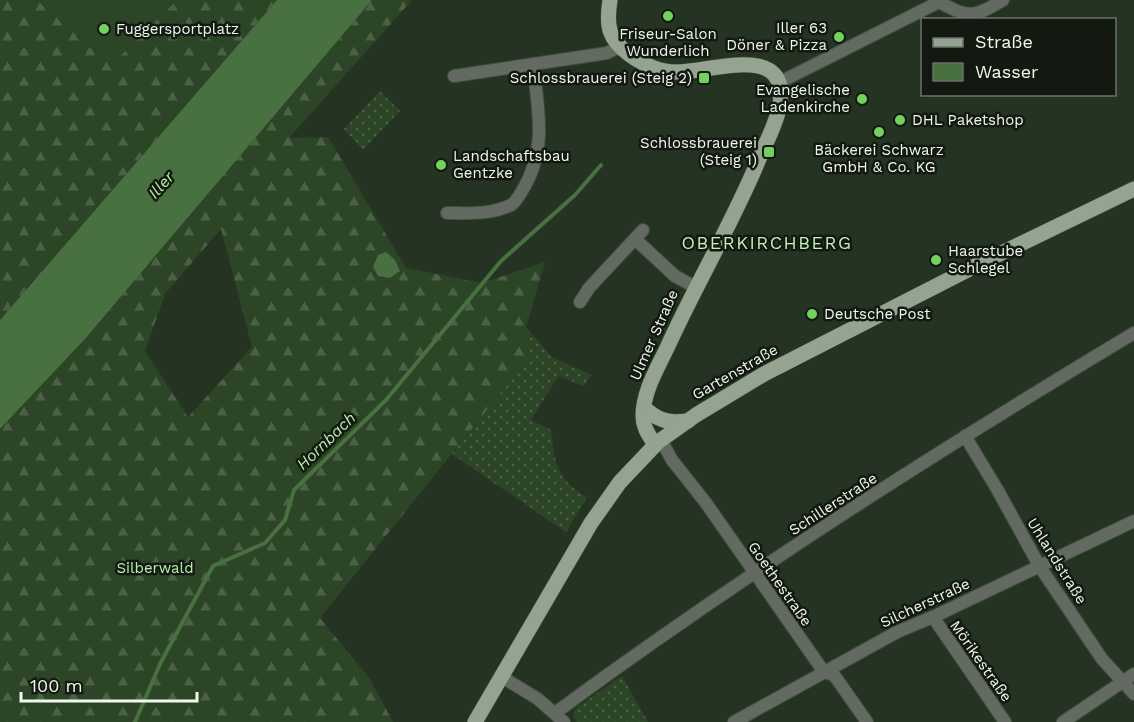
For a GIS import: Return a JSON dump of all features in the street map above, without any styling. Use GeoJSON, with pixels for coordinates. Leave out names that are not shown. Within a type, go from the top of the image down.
{"type":"FeatureCollection","features":[{"type":"Feature","properties":{"kind":"main road"},"geometry":{"type":"LineString","coordinates":[[610,0],[607,19],[610,34],[619,47],[650,67],[664,71],[696,72],[742,64],[760,65],[772,71],[778,83]]}},
{"type":"Feature","properties":{"kind":"main road","name":"Ulmer Straße"},"geometry":{"type":"LineString","coordinates":[[658,442],[644,429],[643,422],[650,383],[695,287],[734,215],[766,143],[780,106],[778,83]]}},
{"type":"Feature","properties":{"kind":"main road","name":"Gartenstraße"},"geometry":{"type":"LineString","coordinates":[[475,722],[591,523],[620,482],[658,442],[764,374],[1134,189]]}},
{"type":"Feature","properties":{"kind":"main road"},"geometry":{"type":"LineString","coordinates":[[647,404],[662,420],[688,421]]}},
{"type":"Feature","properties":{"kind":"street"},"geometry":{"type":"LineString","coordinates":[[778,83],[939,1],[964,15],[975,14],[1003,0]]}},
{"type":"Feature","properties":{"kind":"street"},"geometry":{"type":"LineString","coordinates":[[454,76],[607,53],[619,47]]}},
{"type":"Feature","properties":{"kind":"street"},"geometry":{"type":"LineString","coordinates":[[447,213],[487,213],[513,204],[531,176],[539,147],[538,109],[532,64]]}},
{"type":"Feature","properties":{"kind":"street","name":"Ulmer Straße"},"geometry":{"type":"LineString","coordinates":[[580,302],[589,288],[639,235],[675,276],[695,287]]}},
{"type":"Feature","properties":{"kind":"street","name":"Schillerstraße"},"geometry":{"type":"LineString","coordinates":[[560,718],[609,673],[754,574],[965,436],[1134,333]]}},
{"type":"Feature","properties":{"kind":"street","name":"Uhlandstraße"},"geometry":{"type":"LineString","coordinates":[[965,436],[1040,567],[1102,659],[1134,694]]}},
{"type":"Feature","properties":{"kind":"street","name":"Goethestraße"},"geometry":{"type":"LineString","coordinates":[[658,442],[705,503],[824,672],[834,675],[867,722]]}},
{"type":"Feature","properties":{"kind":"street","name":"Silcherstraße"},"geometry":{"type":"LineString","coordinates":[[736,721],[897,632],[1134,521]]}},
{"type":"Feature","properties":{"kind":"street","name":"Mörikestraße"},"geometry":{"type":"LineString","coordinates":[[933,617],[1005,722]]}},
{"type":"Feature","properties":{"kind":"street"},"geometry":{"type":"LineString","coordinates":[[1064,722],[1134,674]]}},
{"type":"Feature","properties":{"kind":"street"},"geometry":{"type":"LineString","coordinates":[[502,677],[538,699],[560,718]]}},
{"type":"Feature","properties":{"kind":"green space"},"geometry":{"type":"Polygon","coordinates":[[[0,0],[37,0],[111,65],[177,0],[277,0],[0,320],[0,0]]]}},
{"type":"Feature","properties":{"kind":"green space","name":"Fuggersportplatz"},"geometry":{"type":"Polygon","coordinates":[[[37,0],[177,0],[111,65],[37,0]]]}},
{"type":"Feature","properties":{"kind":"green space","name":"Silberwald"},"geometry":{"type":"Polygon","coordinates":[[[372,0],[412,0],[289,138],[328,137],[406,268],[482,283],[545,262],[526,327],[527,360],[320,618],[370,679],[393,722],[0,722],[0,429],[85,339],[372,0]],[[221,229],[165,294],[145,351],[188,417],[252,347],[221,229]]]}},
{"type":"Feature","properties":{"kind":"green space"},"geometry":{"type":"Polygon","coordinates":[[[380,91],[400,111],[363,150],[344,129],[380,91]]]}},
{"type":"Feature","properties":{"kind":"green space"},"geometry":{"type":"Polygon","coordinates":[[[526,327],[552,357],[591,375],[584,386],[558,376],[531,420],[551,430],[559,470],[569,484],[587,497],[566,532],[452,454],[527,360],[526,327]]]}},
{"type":"Feature","properties":{"kind":"green space"},"geometry":{"type":"Polygon","coordinates":[[[622,676],[648,722],[576,722],[573,714],[577,707],[622,676]]]}},
{"type":"Feature","properties":{"kind":"water","name":"Iller"},"geometry":{"type":"Polygon","coordinates":[[[277,0],[372,0],[85,339],[0,429],[0,320],[277,0]]]}},
{"type":"Feature","properties":{"kind":"water"},"geometry":{"type":"Polygon","coordinates":[[[386,252],[395,260],[400,271],[390,278],[378,276],[373,267],[378,255],[386,252]]]}},
{"type":"Feature","properties":{"kind":"waterway","name":"Hornbach"},"geometry":{"type":"LineString","coordinates":[[135,722],[161,662],[213,566],[265,543],[285,520],[294,490],[386,400],[501,261],[575,195],[601,165]]}},
{"type":"Feature","properties":{"kind":"place","name":"Friseur-Salon Wunderlich"},"geometry":{"type":"Point","coordinates":[668,16]}},
{"type":"Feature","properties":{"kind":"place","name":"Fuggersportplatz"},"geometry":{"type":"Point","coordinates":[104,29]}},
{"type":"Feature","properties":{"kind":"place","name":"Iller 63 Döner & Pizza"},"geometry":{"type":"Point","coordinates":[839,37]}},
{"type":"Feature","properties":{"kind":"place","name":"Schlossbrauerei (Steig 2)"},"geometry":{"type":"Point","coordinates":[704,78]}},
{"type":"Feature","properties":{"kind":"place","name":"Evangelische Ladenkirche"},"geometry":{"type":"Point","coordinates":[862,99]}},
{"type":"Feature","properties":{"kind":"place","name":"DHL Paketshop"},"geometry":{"type":"Point","coordinates":[900,120]}},
{"type":"Feature","properties":{"kind":"place","name":"Bäckerei Schwarz GmbH & Co. KG"},"geometry":{"type":"Point","coordinates":[879,132]}},
{"type":"Feature","properties":{"kind":"place","name":"Schlossbrauerei (Steig 1)"},"geometry":{"type":"Point","coordinates":[769,152]}},
{"type":"Feature","properties":{"kind":"place","name":"Landschaftsbau Gentzke"},"geometry":{"type":"Point","coordinates":[441,165]}},
{"type":"Feature","properties":{"kind":"place","name":"Haarstube Schlegel"},"geometry":{"type":"Point","coordinates":[936,260]}},
{"type":"Feature","properties":{"kind":"place","name":"Deutsche Post"},"geometry":{"type":"Point","coordinates":[812,314]}},
{"type":"Feature","properties":{"kind":"district","name":"OBERKIRCHBERG"},"geometry":{"type":"Point","coordinates":[767,242]}}]}
